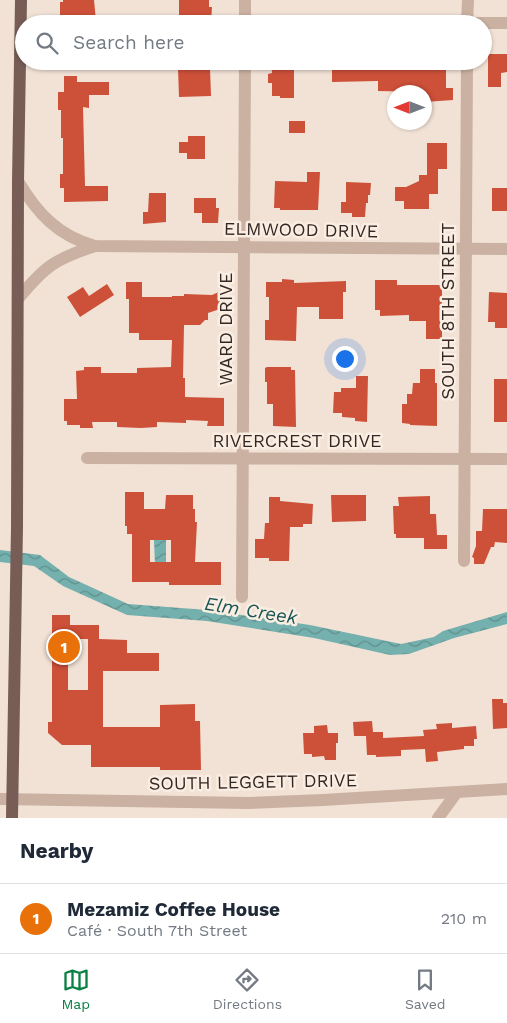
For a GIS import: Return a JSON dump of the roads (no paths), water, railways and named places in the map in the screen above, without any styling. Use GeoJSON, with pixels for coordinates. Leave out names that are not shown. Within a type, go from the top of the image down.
{"type":"FeatureCollection","features":[{"type":"Feature","properties":{"kind":"main road"},"geometry":{"type":"LineString","coordinates":[[21,0],[21,15]]}},
{"type":"Feature","properties":{"kind":"main road"},"geometry":{"type":"LineString","coordinates":[[12,818],[6,799],[16,600],[20,70]]}},
{"type":"Feature","properties":{"kind":"street"},"geometry":{"type":"LineString","coordinates":[[245,0],[245,15]]}},
{"type":"Feature","properties":{"kind":"street"},"geometry":{"type":"LineString","coordinates":[[468,0],[468,15]]}},
{"type":"Feature","properties":{"kind":"street"},"geometry":{"type":"LineString","coordinates":[[492,23],[507,23]]}},
{"type":"Feature","properties":{"kind":"street","name":"WARD DRIVE"},"geometry":{"type":"LineString","coordinates":[[242,598],[245,70]]}},
{"type":"Feature","properties":{"kind":"street","name":"SOUTH 8TH STREET"},"geometry":{"type":"LineString","coordinates":[[464,561],[467,70]]}},
{"type":"Feature","properties":{"kind":"street","name":"ELMWOOD DRIVE"},"geometry":{"type":"LineString","coordinates":[[18,181],[30,202],[53,225],[76,239],[95,246]]}},
{"type":"Feature","properties":{"kind":"street","name":"ELMWOOD DRIVE"},"geometry":{"type":"LineString","coordinates":[[18,299],[40,273],[52,263],[95,246],[507,249]]}},
{"type":"Feature","properties":{"kind":"street","name":"RIVERCREST DRIVE"},"geometry":{"type":"LineString","coordinates":[[87,458],[507,459]]}},
{"type":"Feature","properties":{"kind":"street","name":"SOUTH LEGGETT DRIVE"},"geometry":{"type":"LineString","coordinates":[[6,799],[248,803],[507,789]]}},
{"type":"Feature","properties":{"kind":"street"},"geometry":{"type":"LineString","coordinates":[[438,818],[457,792]]}},
{"type":"Feature","properties":{"kind":"water"},"geometry":{"type":"Polygon","coordinates":[[[166,539],[166,566],[155,566],[154,540],[166,539]]]}},
{"type":"Feature","properties":{"kind":"water"},"geometry":{"type":"Polygon","coordinates":[[[0,550],[40,555],[69,577],[128,604],[207,610],[310,625],[401,644],[434,637],[443,631],[507,612],[507,624],[454,638],[409,654],[390,655],[314,638],[207,621],[127,615],[63,586],[34,566],[0,562],[0,550]]]}},
{"type":"Feature","properties":{"kind":"place","name":"Mezamiz Coffee House"},"geometry":{"type":"Point","coordinates":[64,647]}},
{"type":"Feature","properties":{"kind":"water label","name":"Elm Creek"},"geometry":{"type":"Point","coordinates":[251,610]}}]}
